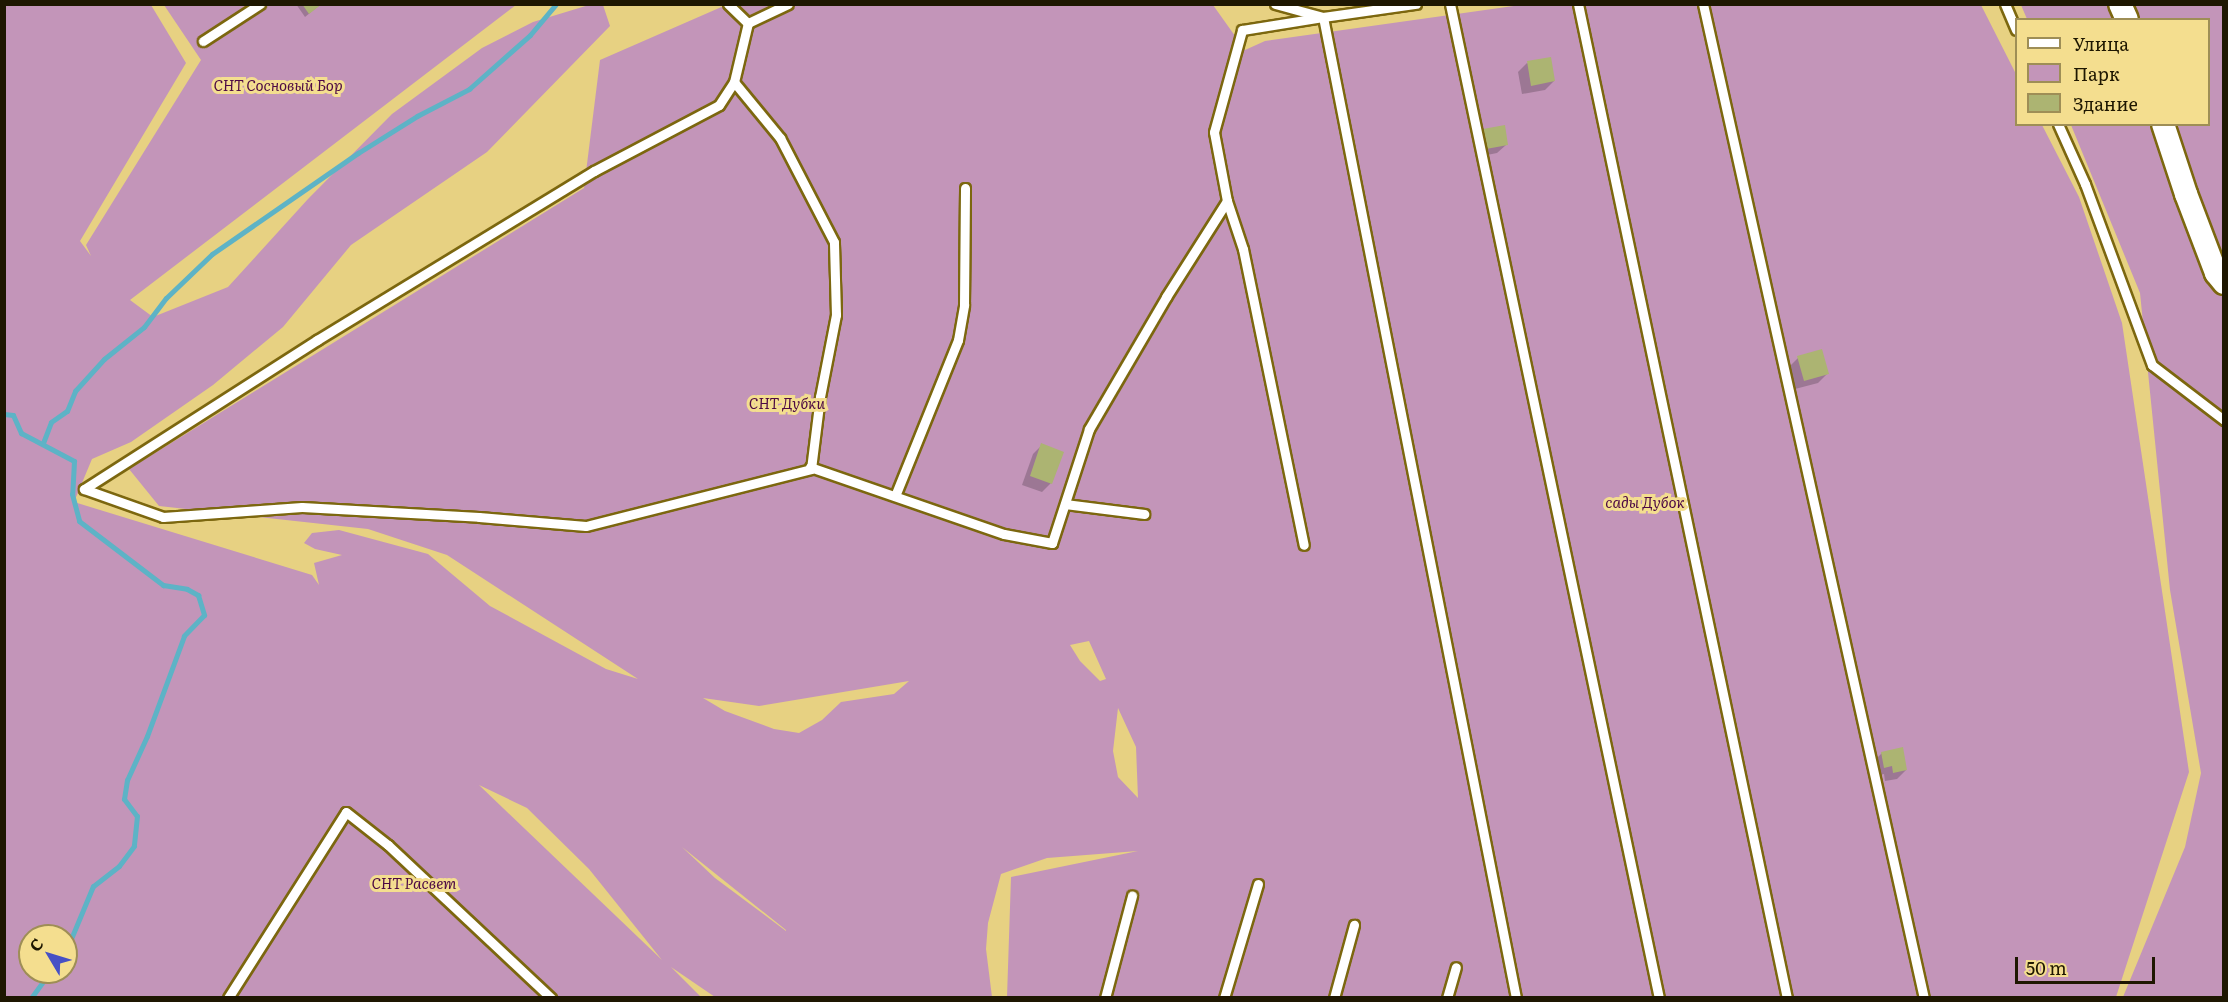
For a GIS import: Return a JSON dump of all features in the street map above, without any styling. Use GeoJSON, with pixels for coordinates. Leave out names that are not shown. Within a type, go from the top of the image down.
{"type":"FeatureCollection","features":[{"type":"Feature","properties":{"kind":"street"},"geometry":{"type":"LineString","coordinates":[[2120,4],[2126,18]]}},
{"type":"Feature","properties":{"kind":"street"},"geometry":{"type":"LineString","coordinates":[[2164,126],[2193,214],[2216,273],[2223,283]]}},
{"type":"Feature","properties":{"kind":"lane"},"geometry":{"type":"LineString","coordinates":[[204,41],[260,4]]}},
{"type":"Feature","properties":{"kind":"lane"},"geometry":{"type":"LineString","coordinates":[[728,4],[748,24]]}},
{"type":"Feature","properties":{"kind":"lane"},"geometry":{"type":"LineString","coordinates":[[734,82],[780,138],[834,242],[836,315],[819,397],[811,469],[586,526],[479,517],[302,507],[163,517],[84,489],[317,340],[594,171],[719,105],[734,82],[748,24],[788,4]]}},
{"type":"Feature","properties":{"kind":"lane"},"geometry":{"type":"LineString","coordinates":[[1275,4],[1323,17]]}},
{"type":"Feature","properties":{"kind":"lane"},"geometry":{"type":"LineString","coordinates":[[1450,4],[1659,998]]}},
{"type":"Feature","properties":{"kind":"lane"},"geometry":{"type":"LineString","coordinates":[[1578,4],[1787,998]]}},
{"type":"Feature","properties":{"kind":"lane"},"geometry":{"type":"LineString","coordinates":[[1702,4],[1924,998]]}},
{"type":"Feature","properties":{"kind":"lane"},"geometry":{"type":"LineString","coordinates":[[2005,4],[2015,28]]}},
{"type":"Feature","properties":{"kind":"lane"},"geometry":{"type":"LineString","coordinates":[[1304,545],[1243,249],[1227,201],[1214,132],[1242,30],[1409,5]]}},
{"type":"Feature","properties":{"kind":"lane"},"geometry":{"type":"LineString","coordinates":[[1323,17],[1516,998]]}},
{"type":"Feature","properties":{"kind":"lane"},"geometry":{"type":"LineString","coordinates":[[2059,126],[2085,184],[2152,364],[2223,420]]}},
{"type":"Feature","properties":{"kind":"lane"},"geometry":{"type":"LineString","coordinates":[[895,496],[958,340],[964,305],[965,188]]}},
{"type":"Feature","properties":{"kind":"lane"},"geometry":{"type":"LineString","coordinates":[[810,467],[1004,534],[1052,543],[1089,429],[1166,297],[1227,201]]}},
{"type":"Feature","properties":{"kind":"lane"},"geometry":{"type":"LineString","coordinates":[[1065,504],[1144,514]]}},
{"type":"Feature","properties":{"kind":"lane"},"geometry":{"type":"LineString","coordinates":[[228,998],[346,812],[388,846],[551,998]]}},
{"type":"Feature","properties":{"kind":"lane"},"geometry":{"type":"LineString","coordinates":[[1224,998],[1258,884]]}},
{"type":"Feature","properties":{"kind":"lane"},"geometry":{"type":"LineString","coordinates":[[1105,998],[1132,896]]}},
{"type":"Feature","properties":{"kind":"lane"},"geometry":{"type":"LineString","coordinates":[[1334,998],[1354,925]]}},
{"type":"Feature","properties":{"kind":"lane"},"geometry":{"type":"LineString","coordinates":[[1447,998],[1456,967]]}},
{"type":"Feature","properties":{"kind":"green space"},"geometry":{"type":"Polygon","coordinates":[[[1527,4],[1981,5],[2015,72],[2015,126],[2043,126],[2079,197],[2122,323],[2189,772],[2116,997],[1007,997],[1011,877],[1138,851],[1047,858],[1001,874],[988,923],[986,949],[992,997],[715,997],[671,967],[701,997],[5,998],[5,5],[151,5],[186,63],[80,241],[91,256],[86,245],[201,60],[164,5],[516,5],[130,300],[153,317],[228,287],[308,199],[392,114],[482,48],[533,22],[589,5],[603,5],[610,26],[487,152],[351,245],[283,327],[213,385],[131,442],[92,459],[74,502],[312,575],[319,585],[314,563],[342,555],[315,549],[304,543],[312,533],[339,530],[428,554],[490,606],[606,669],[638,679],[447,555],[368,529],[159,506],[129,469],[584,188],[600,60],[726,5],[1213,5],[1245,50],[1265,41],[1527,4]],[[1089,641],[1070,645],[1080,661],[1100,681],[1106,679],[1089,641]],[[909,681],[759,706],[703,698],[725,711],[774,729],[799,733],[822,720],[841,702],[894,694],[909,681]],[[1118,708],[1113,751],[1118,777],[1138,798],[1136,747],[1118,708]],[[479,785],[662,960],[589,869],[527,808],[479,785]],[[682,847],[715,878],[786,931],[786,930],[682,847]]]}},
{"type":"Feature","properties":{"kind":"green space"},"geometry":{"type":"Polygon","coordinates":[[[2021,5],[2223,5],[2223,997],[2123,997],[2185,847],[2201,773],[2170,590],[2140,293],[2071,126],[2210,126],[2210,18],[2027,18],[2021,5]]]}},
{"type":"Feature","properties":{"kind":"building"},"geometry":{"type":"Polygon","coordinates":[[[302,4],[322,4],[309,14],[302,4]]]}},
{"type":"Feature","properties":{"kind":"building"},"geometry":{"type":"Polygon","coordinates":[[[1551,57],[1555,81],[1531,86],[1527,61],[1551,57]]]}},
{"type":"Feature","properties":{"kind":"building"},"geometry":{"type":"Polygon","coordinates":[[[1505,125],[1508,145],[1486,149],[1483,129],[1505,125]]]}},
{"type":"Feature","properties":{"kind":"building"},"geometry":{"type":"Polygon","coordinates":[[[1822,349],[1829,374],[1804,381],[1797,356],[1822,349]]]}},
{"type":"Feature","properties":{"kind":"building"},"geometry":{"type":"Polygon","coordinates":[[[1041,443],[1064,452],[1052,484],[1030,476],[1041,443]]]}},
{"type":"Feature","properties":{"kind":"building"},"geometry":{"type":"Polygon","coordinates":[[[1903,747],[1907,770],[1893,773],[1892,766],[1884,768],[1881,752],[1903,747]]]}},
{"type":"Feature","properties":{"kind":"waterway"},"geometry":{"type":"LineString","coordinates":[[43,443],[51,422],[67,411],[75,391],[104,359],[144,327],[166,298],[212,254],[358,153],[417,116],[469,89],[530,35],[556,4]]}},
{"type":"Feature","properties":{"kind":"waterway"},"geometry":{"type":"LineString","coordinates":[[4,414],[13,415],[21,433],[74,461],[72,494],[79,521],[163,585],[187,589],[198,595],[204,615],[184,636],[147,736],[127,780],[124,799],[137,816],[134,846],[119,866],[93,886],[77,924]]}},
{"type":"Feature","properties":{"kind":"waterway"},"geometry":{"type":"LineString","coordinates":[[31,998],[41,984]]}},
{"type":"Feature","properties":{"kind":"park label","name":"СНТ Сосновый Бор"},"geometry":{"type":"Point","coordinates":[278,85]}},
{"type":"Feature","properties":{"kind":"park label","name":"СНТ Дубки"},"geometry":{"type":"Point","coordinates":[787,403]}},
{"type":"Feature","properties":{"kind":"park label","name":"сады Дубок"},"geometry":{"type":"Point","coordinates":[1645,502]}},
{"type":"Feature","properties":{"kind":"park label","name":"СНТ Расвет"},"geometry":{"type":"Point","coordinates":[414,883]}}]}
